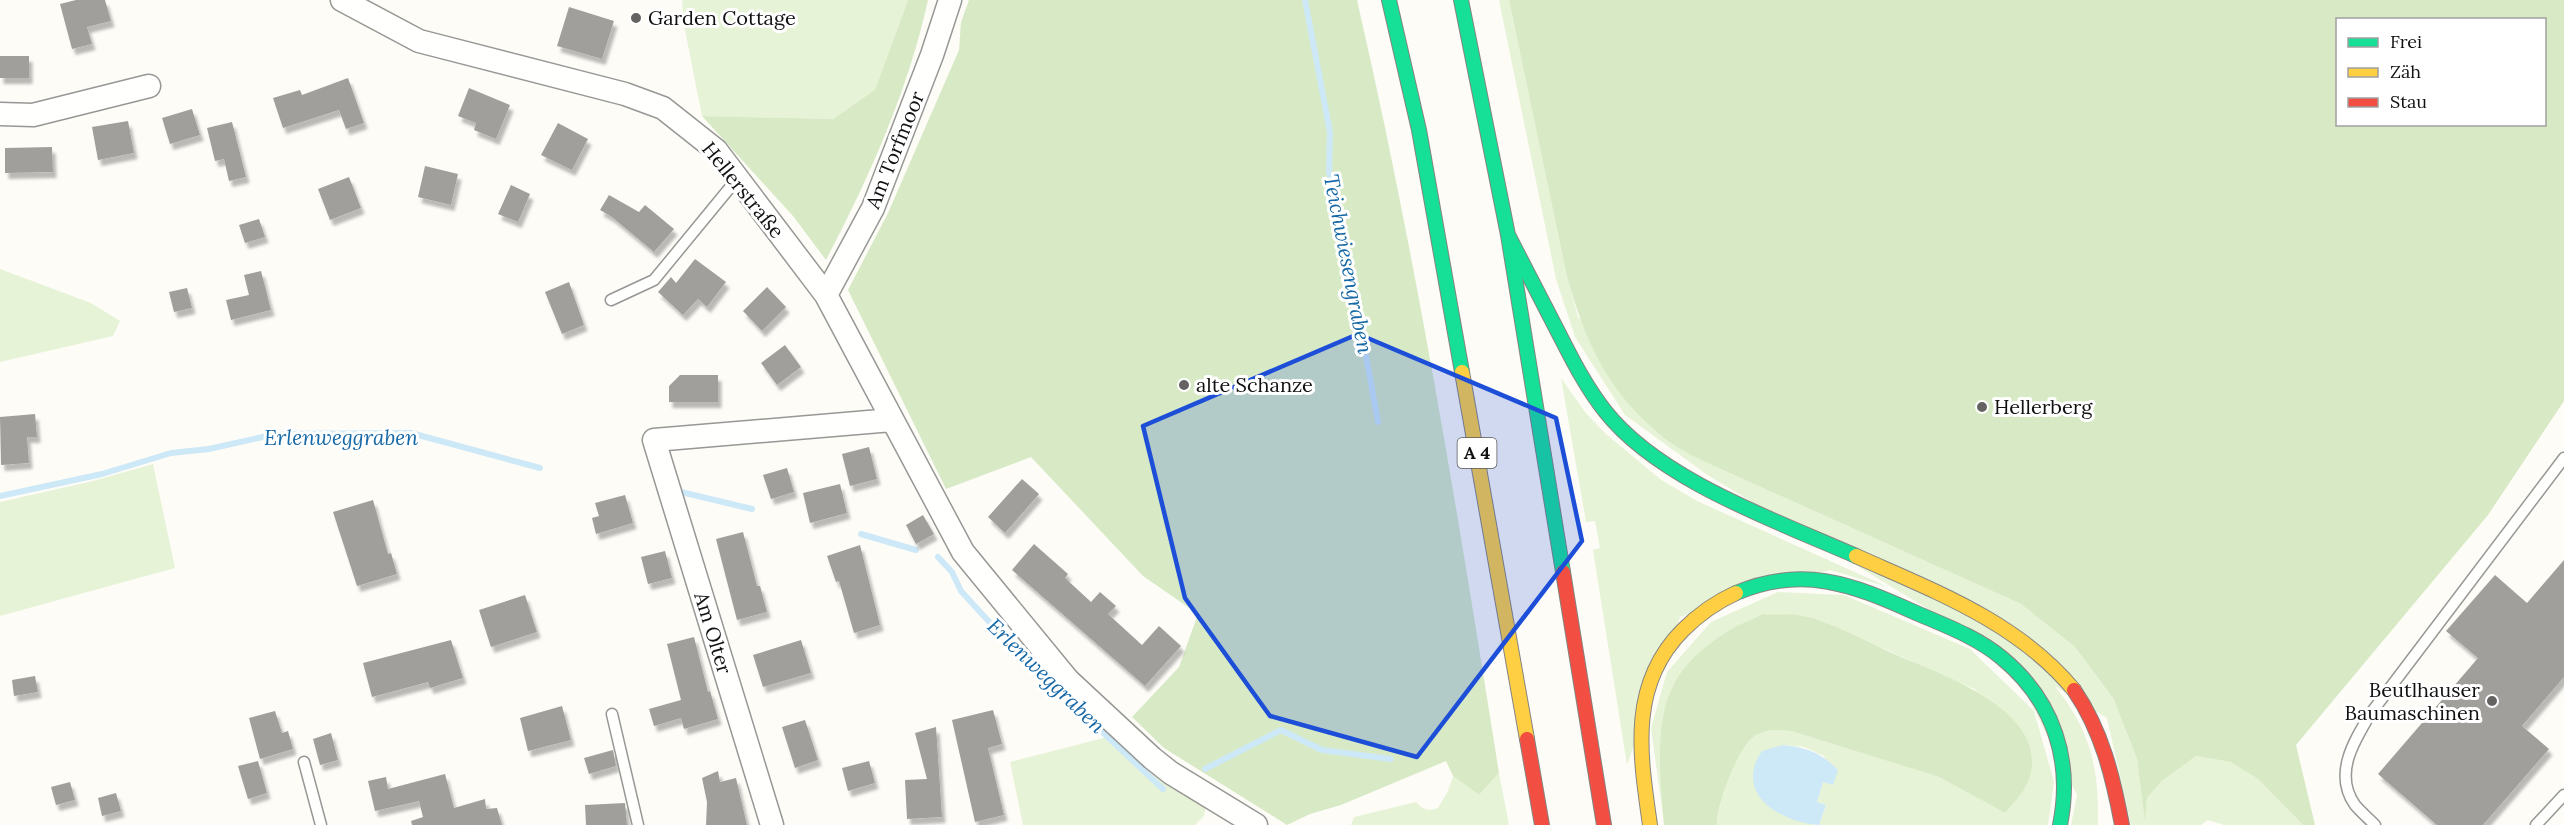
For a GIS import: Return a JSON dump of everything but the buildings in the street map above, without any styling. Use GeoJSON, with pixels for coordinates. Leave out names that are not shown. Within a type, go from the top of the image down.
{"type":"FeatureCollection","features":[{"type":"Feature","properties":{"kind":"highway","name":"A 4"},"geometry":{"type":"LineString","coordinates":[[1389,0],[1421,142],[1542,825]]}},
{"type":"Feature","properties":{"kind":"highway"},"geometry":{"type":"LineString","coordinates":[[1461,0],[1508,235],[1604,825]]}},
{"type":"Feature","properties":{"kind":"highway"},"geometry":{"type":"LineString","coordinates":[[1508,235],[1584,382],[1626,435],[1680,474],[1716,493],[1931,590],[2000,624],[2028,643],[2075,690],[2091,716],[2112,771],[2121,825]]}},
{"type":"Feature","properties":{"kind":"highway"},"geometry":{"type":"LineString","coordinates":[[1650,825],[1641,754],[1642,725],[1646,692],[1657,665],[1674,639],[1695,617],[1718,600],[1755,585],[1795,578],[1836,583],[1874,593],[1982,643],[2019,672],[2043,705],[2059,740],[2064,783],[2060,825]]}},
{"type":"Feature","properties":{"kind":"highway"},"geometry":{"type":"LineString","coordinates":[[2102,742],[2104,801]]}},
{"type":"Feature","properties":{"kind":"street","name":"Hellerstraße"},"geometry":{"type":"LineString","coordinates":[[342,0],[419,41],[625,94],[663,108],[716,150],[826,295],[963,552],[1068,680],[1171,773],[1256,825]]}},
{"type":"Feature","properties":{"kind":"street","name":"Am Torfmoor"},"geometry":{"type":"LineString","coordinates":[[826,295],[873,208],[932,56],[950,0]]}},
{"type":"Feature","properties":{"kind":"street"},"geometry":{"type":"LineString","coordinates":[[0,114],[33,115],[149,86]]}},
{"type":"Feature","properties":{"kind":"street","name":"Am Olter"},"geometry":{"type":"LineString","coordinates":[[772,825],[654,440],[892,420]]}},
{"type":"Feature","properties":{"kind":"lane"},"geometry":{"type":"LineString","coordinates":[[611,300],[654,280],[737,179]]}},
{"type":"Feature","properties":{"kind":"lane"},"geometry":{"type":"LineString","coordinates":[[2375,825],[2356,805],[2347,790],[2345,772],[2348,754],[2359,732],[2371,713],[2562,465]]}},
{"type":"Feature","properties":{"kind":"lane"},"geometry":{"type":"LineString","coordinates":[[612,714],[638,825]]}},
{"type":"Feature","properties":{"kind":"lane"},"geometry":{"type":"LineString","coordinates":[[304,762],[321,825]]}},
{"type":"Feature","properties":{"kind":"lane"},"geometry":{"type":"LineString","coordinates":[[2536,825],[2564,795]]}},
{"type":"Feature","properties":{"kind":"highlighted area"},"geometry":{"type":"Polygon","coordinates":[[[1358,334],[1556,418],[1582,541],[1417,757],[1270,716],[1185,598],[1143,426],[1358,334]]]}},
{"type":"Feature","properties":{"kind":"green space"},"geometry":{"type":"Polygon","coordinates":[[[682,0],[908,0],[875,91],[833,119],[702,116],[684,25],[682,0]]]}},
{"type":"Feature","properties":{"kind":"green space"},"geometry":{"type":"Polygon","coordinates":[[[908,0],[928,0],[910,67],[872,166],[826,260],[793,216],[702,116],[833,119],[875,90],[908,0]]]}},
{"type":"Feature","properties":{"kind":"green space"},"geometry":{"type":"Polygon","coordinates":[[[969,0],[1357,0],[1417,289],[1452,482],[1499,773],[1479,795],[1453,776],[1446,761],[1287,825],[1164,748],[1132,717],[1179,667],[1198,614],[1143,576],[1031,457],[946,489],[848,290],[888,213],[959,50],[961,22],[969,0]]]}},
{"type":"Feature","properties":{"kind":"green space"},"geometry":{"type":"Polygon","coordinates":[[[1499,0],[1509,0],[1567,277],[1578,317],[1703,461],[2021,604],[2075,647],[2113,698],[2137,759],[2145,817],[2147,798],[2162,781],[2196,756],[2232,762],[2258,779],[2303,825],[2224,825],[2208,820],[2201,825],[2131,825],[2107,718],[1706,474],[1625,415],[1575,337],[1556,279],[1499,0]]]}},
{"type":"Feature","properties":{"kind":"green space"},"geometry":{"type":"Polygon","coordinates":[[[1509,0],[2564,0],[2564,401],[2488,515],[2296,745],[2315,825],[2303,825],[2258,779],[2231,762],[2196,756],[2162,781],[2147,798],[2145,821],[2137,759],[2113,698],[2075,647],[2021,604],[1703,461],[1668,441],[1644,420],[1613,384],[1591,345],[1574,301],[1509,0]]]}},
{"type":"Feature","properties":{"kind":"green space"},"geometry":{"type":"Polygon","coordinates":[[[0,269],[91,303],[120,321],[113,336],[0,362],[0,269]]]}},
{"type":"Feature","properties":{"kind":"green space"},"geometry":{"type":"Polygon","coordinates":[[[1561,378],[1585,412],[1606,434],[1660,479],[1697,501],[1888,587],[1830,570],[1680,617],[1627,765],[1593,550],[1600,548],[1595,521],[1586,522],[1561,378]]]}},
{"type":"Feature","properties":{"kind":"green space"},"geometry":{"type":"Polygon","coordinates":[[[153,464],[175,568],[0,616],[0,502],[93,481],[153,464]]]}},
{"type":"Feature","properties":{"kind":"green space"},"geometry":{"type":"Polygon","coordinates":[[[1778,592],[1844,595],[1970,649],[2034,711],[2054,782],[2048,825],[1819,825],[1826,805],[1817,802],[1823,782],[1833,785],[1824,756],[1804,747],[1783,745],[1782,815],[1816,825],[1717,825],[1724,793],[1745,746],[1756,735],[1775,730],[1791,731],[1939,777],[2005,813],[2016,723],[1974,689],[1849,633],[1802,615],[1763,614],[1664,823],[1651,728],[1667,672],[1711,622],[1778,592]]]}},
{"type":"Feature","properties":{"kind":"green space"},"geometry":{"type":"Polygon","coordinates":[[[1763,614],[1799,615],[1827,623],[1955,681],[1999,707],[2017,723],[2028,741],[2032,762],[2030,777],[2019,796],[2005,813],[1939,777],[1791,731],[1770,730],[1756,735],[1745,746],[1724,793],[1717,825],[1664,825],[1660,772],[1661,735],[1667,700],[1674,684],[1695,656],[1708,645],[1732,629],[1763,614]]]}},
{"type":"Feature","properties":{"kind":"green space"},"geometry":{"type":"Polygon","coordinates":[[[1998,637],[2052,683],[2079,722],[2095,770],[2098,825],[2071,825],[2077,795],[1998,637]]]}},
{"type":"Feature","properties":{"kind":"green space"},"geometry":{"type":"Polygon","coordinates":[[[1115,735],[1206,805],[1204,816],[1195,825],[1023,825],[1010,762],[1115,735]]]}},
{"type":"Feature","properties":{"kind":"green space"},"geometry":{"type":"Polygon","coordinates":[[[1499,773],[1509,825],[1351,825],[1354,817],[1416,802],[1426,809],[1438,808],[1448,791],[1453,776],[1479,795],[1499,773]]]}},
{"type":"Feature","properties":{"kind":"water"},"geometry":{"type":"Polygon","coordinates":[[[1783,745],[1813,752],[1838,770],[1833,785],[1823,782],[1817,802],[1826,805],[1819,825],[1784,816],[1763,801],[1757,792],[1753,781],[1758,757],[1762,751],[1783,745]]]}},
{"type":"Feature","properties":{"kind":"waterway","name":"Teichwiesengraben"},"geometry":{"type":"LineString","coordinates":[[1305,0],[1330,132],[1329,172],[1339,206],[1340,249],[1351,273],[1378,422]]}},
{"type":"Feature","properties":{"kind":"waterway","name":"Erlenweggraben"},"geometry":{"type":"LineString","coordinates":[[0,496],[102,474],[171,453],[209,449],[276,434],[411,433],[540,468]]}},
{"type":"Feature","properties":{"kind":"waterway","name":"Erlenweggraben"},"geometry":{"type":"LineString","coordinates":[[681,492],[752,509]]}},
{"type":"Feature","properties":{"kind":"waterway","name":"Erlenweggraben"},"geometry":{"type":"LineString","coordinates":[[861,534],[916,550]]}},
{"type":"Feature","properties":{"kind":"waterway","name":"Erlenweggraben"},"geometry":{"type":"LineString","coordinates":[[938,557],[952,572],[961,591],[1014,649],[1163,789]]}},
{"type":"Feature","properties":{"kind":"waterway","name":"Erlenweggraben"},"geometry":{"type":"LineString","coordinates":[[1205,769],[1281,730],[1322,750],[1391,759]]}},
{"type":"Feature","properties":{"kind":"traffic: fast"},"geometry":{"type":"LineString","coordinates":[[1389,0],[1419,130],[1462,372]]}},
{"type":"Feature","properties":{"kind":"traffic: fast"},"geometry":{"type":"LineString","coordinates":[[1461,0],[1508,235],[1563,572]]}},
{"type":"Feature","properties":{"kind":"traffic: fast"},"geometry":{"type":"LineString","coordinates":[[1508,235],[1585,381],[1605,411],[1628,436],[1656,458],[1721,496],[1856,556]]}},
{"type":"Feature","properties":{"kind":"traffic: fast"},"geometry":{"type":"LineString","coordinates":[[1736,593],[1783,580],[1805,579],[1848,586],[1960,632],[2002,658],[2035,693],[2047,713],[2055,734],[2064,778],[2060,825]]}},
{"type":"Feature","properties":{"kind":"traffic: slow"},"geometry":{"type":"LineString","coordinates":[[1462,372],[1527,739]]}},
{"type":"Feature","properties":{"kind":"traffic: slow"},"geometry":{"type":"LineString","coordinates":[[1856,556],[1944,596],[2001,627],[2052,666],[2074,690]]}},
{"type":"Feature","properties":{"kind":"traffic: slow"},"geometry":{"type":"LineString","coordinates":[[1650,825],[1643,773],[1642,722],[1653,674],[1665,651],[1683,630],[1708,609],[1736,593]]}},
{"type":"Feature","properties":{"kind":"traffic: jam"},"geometry":{"type":"LineString","coordinates":[[1563,572],[1604,825]]}},
{"type":"Feature","properties":{"kind":"traffic: jam"},"geometry":{"type":"LineString","coordinates":[[2074,690],[2099,738],[2115,789],[2122,825]]}},
{"type":"Feature","properties":{"kind":"traffic: jam"},"geometry":{"type":"LineString","coordinates":[[1527,739],[1542,825]]}},
{"type":"Feature","properties":{"kind":"place","name":"Garden Cottage"},"geometry":{"type":"Point","coordinates":[636,18]}},
{"type":"Feature","properties":{"kind":"place","name":"alte Schanze"},"geometry":{"type":"Point","coordinates":[1184,385]}},
{"type":"Feature","properties":{"kind":"place","name":"Hellerberg"},"geometry":{"type":"Point","coordinates":[1982,407]}},
{"type":"Feature","properties":{"kind":"place","name":"Beutlhauser Baumaschinen"},"geometry":{"type":"Point","coordinates":[2492,701]}}]}
